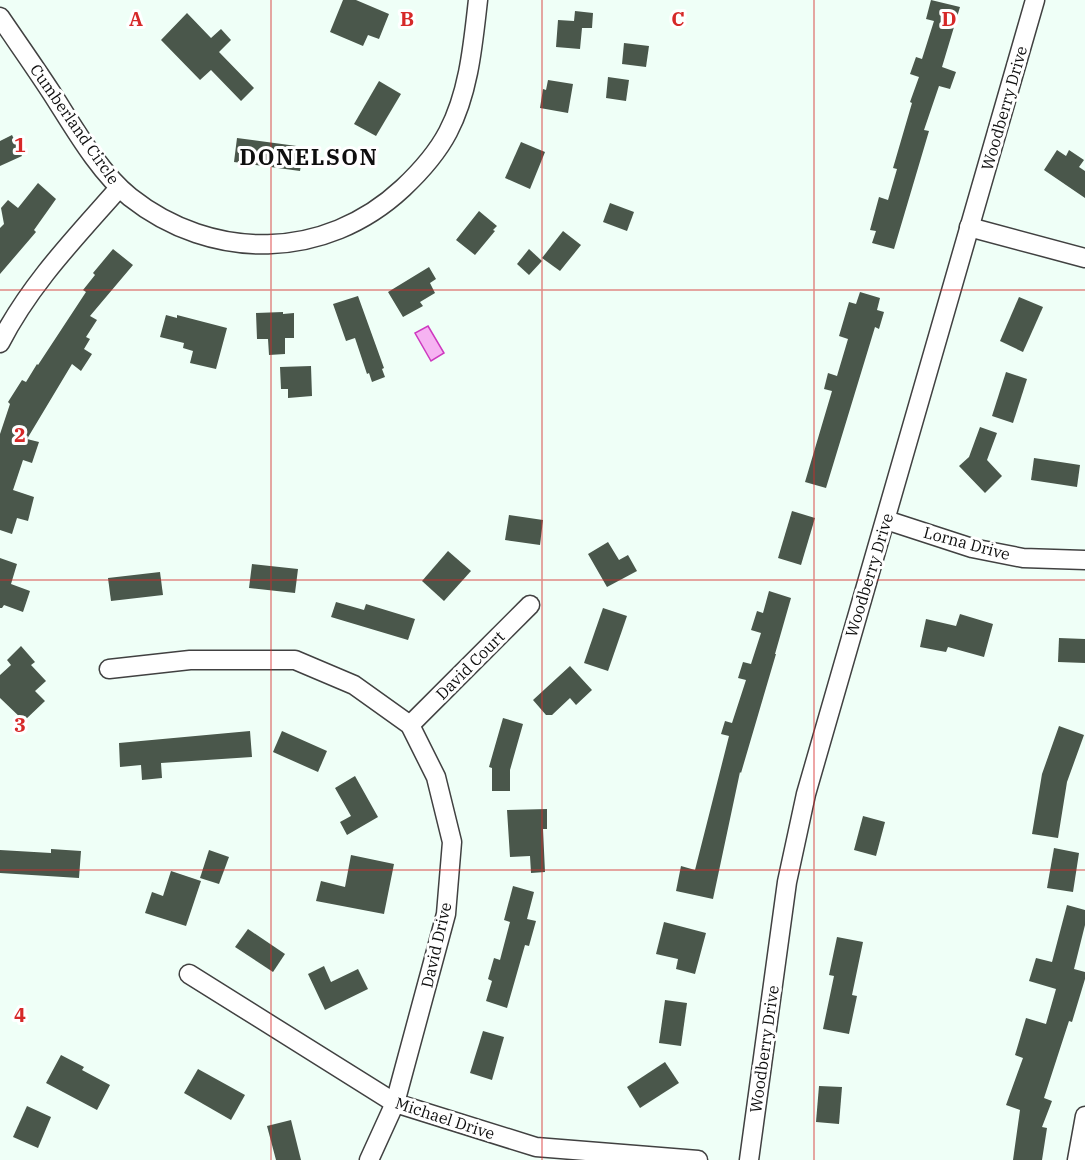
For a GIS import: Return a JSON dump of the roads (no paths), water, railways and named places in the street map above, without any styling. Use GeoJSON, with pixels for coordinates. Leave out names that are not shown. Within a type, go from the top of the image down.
{"type":"FeatureCollection","features":[{"type":"Feature","properties":{"kind":"street","name":"Cumberland Circle"},"geometry":{"type":"LineString","coordinates":[[0,17],[75,130],[119,188],[171,224],[186,230],[228,242],[268,245],[303,241],[340,230],[377,210],[416,176],[435,152],[455,117],[470,63],[478,0]]}},
{"type":"Feature","properties":{"kind":"street","name":"Woodberry Drive"},"geometry":{"type":"LineString","coordinates":[[749,1160],[787,882],[806,794],[1035,0]]}},
{"type":"Feature","properties":{"kind":"street"},"geometry":{"type":"LineString","coordinates":[[0,343],[17,313],[48,270],[119,188]]}},
{"type":"Feature","properties":{"kind":"street"},"geometry":{"type":"LineString","coordinates":[[969,227],[1085,258]]}},
{"type":"Feature","properties":{"kind":"street","name":"Lorna Drive"},"geometry":{"type":"LineString","coordinates":[[886,520],[972,548],[1023,558],[1085,560]]}},
{"type":"Feature","properties":{"kind":"street","name":"David Court"},"geometry":{"type":"LineString","coordinates":[[410,725],[531,605]]}},
{"type":"Feature","properties":{"kind":"street","name":"David Drive"},"geometry":{"type":"LineString","coordinates":[[109,669],[190,660],[295,660],[354,686],[410,725],[436,777],[452,842],[446,914],[395,1103],[369,1160]]}},
{"type":"Feature","properties":{"kind":"street","name":"Michael Drive"},"geometry":{"type":"LineString","coordinates":[[189,974],[395,1103],[536,1148],[698,1160]]}},
{"type":"Feature","properties":{"kind":"street"},"geometry":{"type":"LineString","coordinates":[[1077,1160],[1085,1116]]}},
{"type":"Feature","properties":{"kind":"district","name":"DONELSON"},"geometry":{"type":"Point","coordinates":[309,156]}}]}
